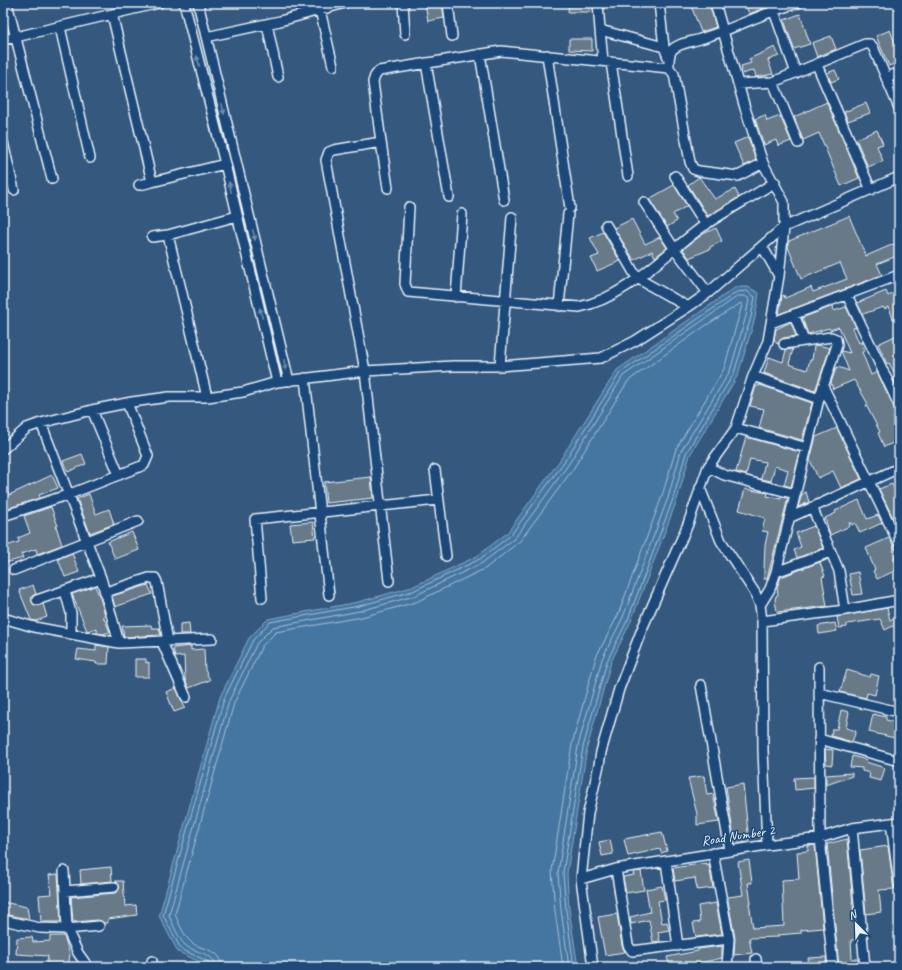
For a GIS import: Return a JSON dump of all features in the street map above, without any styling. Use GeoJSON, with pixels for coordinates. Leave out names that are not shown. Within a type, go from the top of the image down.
{"type":"FeatureCollection","features":[{"type":"Feature","properties":{"kind":"street"},"geometry":{"type":"LineString","coordinates":[[6,3],[52,178]]}},
{"type":"Feature","properties":{"kind":"street"},"geometry":{"type":"LineString","coordinates":[[3,40],[159,3]]}},
{"type":"Feature","properties":{"kind":"street"},"geometry":{"type":"LineString","coordinates":[[184,3],[225,164],[277,382]]}},
{"type":"Feature","properties":{"kind":"street"},"geometry":{"type":"LineString","coordinates":[[198,3],[289,381]]}},
{"type":"Feature","properties":{"kind":"street"},"geometry":{"type":"LineString","coordinates":[[206,37],[267,24],[345,3]]}},
{"type":"Feature","properties":{"kind":"street"},"geometry":{"type":"LineString","coordinates":[[403,3],[406,34]]}},
{"type":"Feature","properties":{"kind":"street"},"geometry":{"type":"LineString","coordinates":[[448,3],[452,36]]}},
{"type":"Feature","properties":{"kind":"street"},"geometry":{"type":"LineString","coordinates":[[598,3],[600,30],[628,176]]}},
{"type":"Feature","properties":{"kind":"street"},"geometry":{"type":"LineString","coordinates":[[658,3],[664,47],[668,57],[669,68],[674,74],[690,162],[693,169],[738,176],[763,163]]}},
{"type":"Feature","properties":{"kind":"street"},"geometry":{"type":"LineString","coordinates":[[593,967],[581,879],[589,807],[601,752],[620,690],[642,629],[688,524],[708,467],[736,428],[753,376],[768,341],[779,276],[784,227],[784,202],[775,182],[763,163],[738,84],[715,3]]}},
{"type":"Feature","properties":{"kind":"street"},"geometry":{"type":"LineString","coordinates":[[668,57],[672,50],[679,46],[723,32],[772,6],[798,3]]}},
{"type":"Feature","properties":{"kind":"street"},"geometry":{"type":"LineString","coordinates":[[772,6],[796,73]]}},
{"type":"Feature","properties":{"kind":"street"},"geometry":{"type":"LineString","coordinates":[[320,10],[332,66]]}},
{"type":"Feature","properties":{"kind":"street"},"geometry":{"type":"LineString","coordinates":[[112,14],[152,182]]}},
{"type":"Feature","properties":{"kind":"street"},"geometry":{"type":"LineString","coordinates":[[267,24],[278,77]]}},
{"type":"Feature","properties":{"kind":"street"},"geometry":{"type":"LineString","coordinates":[[60,27],[90,158]]}},
{"type":"Feature","properties":{"kind":"street"},"geometry":{"type":"LineString","coordinates":[[600,30],[664,47]]}},
{"type":"Feature","properties":{"kind":"street"},"geometry":{"type":"LineString","coordinates":[[738,84],[773,82],[865,44],[870,44],[873,47],[899,108]]}},
{"type":"Feature","properties":{"kind":"street"},"geometry":{"type":"LineString","coordinates":[[388,188],[373,82],[375,76],[379,72],[501,51],[669,68]]}},
{"type":"Feature","properties":{"kind":"street"},"geometry":{"type":"LineString","coordinates":[[480,54],[504,200]]}},
{"type":"Feature","properties":{"kind":"street"},"geometry":{"type":"LineString","coordinates":[[547,56],[569,211],[559,306]]}},
{"type":"Feature","properties":{"kind":"street"},"geometry":{"type":"LineString","coordinates":[[426,63],[449,197]]}},
{"type":"Feature","properties":{"kind":"street"},"geometry":{"type":"LineString","coordinates":[[817,65],[871,190]]}},
{"type":"Feature","properties":{"kind":"street"},"geometry":{"type":"LineString","coordinates":[[886,78],[899,72]]}},
{"type":"Feature","properties":{"kind":"street"},"geometry":{"type":"LineString","coordinates":[[773,82],[798,143]]}},
{"type":"Feature","properties":{"kind":"street"},"geometry":{"type":"LineString","coordinates":[[3,142],[14,190]]}},
{"type":"Feature","properties":{"kind":"street"},"geometry":{"type":"LineString","coordinates":[[381,142],[334,150],[328,152],[326,160],[365,371],[389,581]]}},
{"type":"Feature","properties":{"kind":"street"},"geometry":{"type":"LineString","coordinates":[[139,185],[225,164]]}},
{"type":"Feature","properties":{"kind":"street"},"geometry":{"type":"LineString","coordinates":[[675,176],[706,225]]}},
{"type":"Feature","properties":{"kind":"street"},"geometry":{"type":"LineString","coordinates":[[3,449],[27,428],[92,410],[127,403],[169,397],[207,397],[243,392],[277,382],[365,371],[453,366],[500,366],[600,358],[636,341],[708,293],[784,227],[899,177]]}},
{"type":"Feature","properties":{"kind":"street"},"geometry":{"type":"LineString","coordinates":[[409,208],[406,289],[413,293],[579,308],[590,305],[618,292],[706,225],[775,182]]}},
{"type":"Feature","properties":{"kind":"street"},"geometry":{"type":"LineString","coordinates":[[644,202],[674,248],[708,293]]}},
{"type":"Feature","properties":{"kind":"street"},"geometry":{"type":"LineString","coordinates":[[456,297],[462,214]]}},
{"type":"Feature","properties":{"kind":"street"},"geometry":{"type":"LineString","coordinates":[[152,237],[168,235],[237,216]]}},
{"type":"Feature","properties":{"kind":"street"},"geometry":{"type":"LineString","coordinates":[[500,366],[512,217]]}},
{"type":"Feature","properties":{"kind":"street"},"geometry":{"type":"LineString","coordinates":[[606,225],[637,278],[688,307]]}},
{"type":"Feature","properties":{"kind":"street"},"geometry":{"type":"LineString","coordinates":[[168,235],[207,397]]}},
{"type":"Feature","properties":{"kind":"street"},"geometry":{"type":"LineString","coordinates":[[762,246],[779,276]]}},
{"type":"Feature","properties":{"kind":"street"},"geometry":{"type":"LineString","coordinates":[[771,323],[899,275]]}},
{"type":"Feature","properties":{"kind":"street"},"geometry":{"type":"LineString","coordinates":[[847,295],[899,405]]}},
{"type":"Feature","properties":{"kind":"street"},"geometry":{"type":"LineString","coordinates":[[794,314],[804,341]]}},
{"type":"Feature","properties":{"kind":"street"},"geometry":{"type":"LineString","coordinates":[[760,605],[770,589],[776,572],[788,518],[819,399],[837,345],[836,339],[831,337],[784,344]]}},
{"type":"Feature","properties":{"kind":"street"},"geometry":{"type":"LineString","coordinates":[[753,376],[819,399]]}},
{"type":"Feature","properties":{"kind":"street"},"geometry":{"type":"LineString","coordinates":[[304,378],[329,595]]}},
{"type":"Feature","properties":{"kind":"street"},"geometry":{"type":"LineString","coordinates":[[823,386],[899,544]]}},
{"type":"Feature","properties":{"kind":"street"},"geometry":{"type":"LineString","coordinates":[[3,516],[70,494],[144,465],[148,456],[127,403]]}},
{"type":"Feature","properties":{"kind":"street"},"geometry":{"type":"LineString","coordinates":[[92,410],[119,475]]}},
{"type":"Feature","properties":{"kind":"street"},"geometry":{"type":"LineString","coordinates":[[41,423],[88,541],[106,592],[119,643]]}},
{"type":"Feature","properties":{"kind":"street"},"geometry":{"type":"LineString","coordinates":[[736,428],[807,448]]}},
{"type":"Feature","properties":{"kind":"street"},"geometry":{"type":"LineString","coordinates":[[708,467],[724,475],[795,494]]}},
{"type":"Feature","properties":{"kind":"street"},"geometry":{"type":"LineString","coordinates":[[788,518],[899,468]]}},
{"type":"Feature","properties":{"kind":"street"},"geometry":{"type":"LineString","coordinates":[[435,470],[446,556]]}},
{"type":"Feature","properties":{"kind":"street"},"geometry":{"type":"LineString","coordinates":[[700,488],[721,541],[760,605],[762,621],[763,750],[766,845]]}},
{"type":"Feature","properties":{"kind":"street"},"geometry":{"type":"LineString","coordinates":[[262,598],[255,519],[438,500]]}},
{"type":"Feature","properties":{"kind":"street"},"geometry":{"type":"LineString","coordinates":[[812,507],[839,571],[845,610]]}},
{"type":"Feature","properties":{"kind":"street"},"geometry":{"type":"LineString","coordinates":[[14,570],[138,521]]}},
{"type":"Feature","properties":{"kind":"street"},"geometry":{"type":"LineString","coordinates":[[776,572],[830,552]]}},
{"type":"Feature","properties":{"kind":"street"},"geometry":{"type":"LineString","coordinates":[[37,600],[101,578]]}},
{"type":"Feature","properties":{"kind":"street"},"geometry":{"type":"LineString","coordinates":[[106,592],[149,578],[155,578],[157,582],[165,642],[186,697]]}},
{"type":"Feature","properties":{"kind":"street"},"geometry":{"type":"LineString","coordinates":[[65,591],[71,612],[71,634]]}},
{"type":"Feature","properties":{"kind":"street"},"geometry":{"type":"LineString","coordinates":[[762,621],[845,610],[899,600]]}},
{"type":"Feature","properties":{"kind":"street"},"geometry":{"type":"LineString","coordinates":[[3,618],[34,627],[119,643],[212,639]]}},
{"type":"Feature","properties":{"kind":"street"},"geometry":{"type":"LineString","coordinates":[[819,667],[820,838],[833,967]]}},
{"type":"Feature","properties":{"kind":"street"},"geometry":{"type":"LineString","coordinates":[[701,685],[730,850]]}},
{"type":"Feature","properties":{"kind":"street"},"geometry":{"type":"LineString","coordinates":[[819,693],[899,712]]}},
{"type":"Feature","properties":{"kind":"street"},"geometry":{"type":"LineString","coordinates":[[819,739],[899,761]]}},
{"type":"Feature","properties":{"kind":"street"},"geometry":{"type":"LineString","coordinates":[[895,822],[899,884]]}},
{"type":"Feature","properties":{"kind":"street","name":"Road Number 2"},"geometry":{"type":"LineString","coordinates":[[581,879],[616,869],[666,862],[730,850],[820,838],[852,828],[895,822]]}},
{"type":"Feature","properties":{"kind":"street"},"geometry":{"type":"LineString","coordinates":[[852,828],[865,967]]}},
{"type":"Feature","properties":{"kind":"street"},"geometry":{"type":"LineString","coordinates":[[713,853],[728,939],[727,967]]}},
{"type":"Feature","properties":{"kind":"street"},"geometry":{"type":"LineString","coordinates":[[666,862],[678,946]]}},
{"type":"Feature","properties":{"kind":"street"},"geometry":{"type":"LineString","coordinates":[[616,869],[630,949],[636,951],[728,939]]}},
{"type":"Feature","properties":{"kind":"street"},"geometry":{"type":"LineString","coordinates":[[64,871],[67,929],[78,953],[88,967]]}},
{"type":"Feature","properties":{"kind":"street"},"geometry":{"type":"LineString","coordinates":[[65,891],[114,886]]}},
{"type":"Feature","properties":{"kind":"street"},"geometry":{"type":"LineString","coordinates":[[3,920],[40,928],[67,929],[99,926]]}},
{"type":"Feature","properties":{"kind":"water"},"geometry":{"type":"Polygon","coordinates":[[[736,287],[748,287],[759,293],[755,318],[738,375],[690,455],[677,500],[631,621],[611,662],[587,748],[567,873],[569,909],[578,967],[211,967],[178,952],[159,916],[220,697],[249,638],[268,619],[358,602],[412,587],[477,556],[507,533],[560,460],[617,370],[736,287]]]}},
{"type":"Feature","properties":{"kind":"building"},"geometry":{"type":"Polygon","coordinates":[[[425,3],[442,3],[444,18],[428,21],[425,3]]]}},
{"type":"Feature","properties":{"kind":"building"},"geometry":{"type":"Polygon","coordinates":[[[569,3],[590,3],[590,12],[568,12],[569,3]]]}},
{"type":"Feature","properties":{"kind":"building"},"geometry":{"type":"Polygon","coordinates":[[[690,3],[709,3],[716,27],[701,32],[690,3]]]}},
{"type":"Feature","properties":{"kind":"building"},"geometry":{"type":"Polygon","coordinates":[[[745,3],[765,3],[766,7],[749,14],[745,3]]]}},
{"type":"Feature","properties":{"kind":"building"},"geometry":{"type":"Polygon","coordinates":[[[800,14],[810,44],[794,49],[784,20],[800,14]]]}},
{"type":"Feature","properties":{"kind":"building"},"geometry":{"type":"Polygon","coordinates":[[[890,30],[899,54],[899,62],[889,66],[876,36],[890,30]]]}},
{"type":"Feature","properties":{"kind":"building"},"geometry":{"type":"Polygon","coordinates":[[[831,36],[836,49],[817,57],[812,43],[831,36]]]}},
{"type":"Feature","properties":{"kind":"building"},"geometry":{"type":"Polygon","coordinates":[[[569,39],[592,39],[592,51],[569,50],[569,39]]]}},
{"type":"Feature","properties":{"kind":"building"},"geometry":{"type":"Polygon","coordinates":[[[775,47],[779,56],[768,60],[773,74],[756,77],[754,70],[743,74],[741,66],[751,63],[749,59],[775,47]]]}},
{"type":"Feature","properties":{"kind":"building"},"geometry":{"type":"Polygon","coordinates":[[[835,70],[839,79],[831,82],[827,73],[835,70]]]}},
{"type":"Feature","properties":{"kind":"building"},"geometry":{"type":"Polygon","coordinates":[[[827,102],[859,178],[841,186],[819,133],[803,140],[794,117],[827,102]]]}},
{"type":"Feature","properties":{"kind":"building"},"geometry":{"type":"Polygon","coordinates":[[[866,103],[870,113],[848,121],[844,112],[866,103]]]}},
{"type":"Feature","properties":{"kind":"building"},"geometry":{"type":"Polygon","coordinates":[[[765,115],[767,121],[780,116],[791,141],[778,146],[776,140],[764,145],[755,119],[765,115]]]}},
{"type":"Feature","properties":{"kind":"building"},"geometry":{"type":"Polygon","coordinates":[[[877,130],[883,144],[877,146],[883,161],[868,167],[856,139],[877,130]]]}},
{"type":"Feature","properties":{"kind":"building"},"geometry":{"type":"Polygon","coordinates":[[[748,137],[756,160],[744,166],[734,143],[748,137]]]}},
{"type":"Feature","properties":{"kind":"building"},"geometry":{"type":"Polygon","coordinates":[[[699,177],[715,199],[735,189],[739,197],[708,216],[688,185],[699,177]]]}},
{"type":"Feature","properties":{"kind":"building"},"geometry":{"type":"Polygon","coordinates":[[[674,185],[687,206],[673,214],[677,221],[667,227],[649,199],[674,185]]]}},
{"type":"Feature","properties":{"kind":"building"},"geometry":{"type":"Polygon","coordinates":[[[849,216],[866,256],[894,244],[899,255],[877,264],[882,275],[779,314],[782,296],[784,295],[785,298],[811,287],[813,292],[847,279],[840,263],[801,279],[788,247],[789,241],[849,216]]]}},
{"type":"Feature","properties":{"kind":"building"},"geometry":{"type":"Polygon","coordinates":[[[632,219],[645,244],[660,237],[667,248],[655,257],[652,251],[634,260],[614,228],[632,219]]]}},
{"type":"Feature","properties":{"kind":"building"},"geometry":{"type":"Polygon","coordinates":[[[716,228],[722,241],[710,247],[710,249],[689,258],[683,249],[703,234],[716,228]]]}},
{"type":"Feature","properties":{"kind":"building"},"geometry":{"type":"Polygon","coordinates":[[[603,232],[620,261],[597,271],[591,258],[599,255],[590,238],[603,232]]]}},
{"type":"Feature","properties":{"kind":"building"},"geometry":{"type":"Polygon","coordinates":[[[886,291],[888,296],[899,291],[899,317],[893,319],[889,307],[884,309],[883,307],[863,314],[857,303],[886,291]]]}},
{"type":"Feature","properties":{"kind":"building"},"geometry":{"type":"Polygon","coordinates":[[[833,306],[834,311],[846,307],[856,327],[853,328],[859,343],[861,342],[865,351],[862,352],[871,375],[877,372],[899,416],[899,440],[884,447],[878,433],[880,432],[866,405],[868,404],[854,380],[833,389],[831,383],[836,368],[838,367],[849,371],[841,351],[850,353],[839,327],[830,330],[829,328],[808,334],[802,318],[833,306]]]}},
{"type":"Feature","properties":{"kind":"building"},"geometry":{"type":"Polygon","coordinates":[[[791,322],[796,336],[783,338],[777,344],[774,339],[776,329],[791,322]]]}},
{"type":"Feature","properties":{"kind":"building"},"geometry":{"type":"Polygon","coordinates":[[[899,334],[899,383],[896,384],[893,378],[896,376],[889,363],[887,364],[878,344],[899,334]]]}},
{"type":"Feature","properties":{"kind":"building"},"geometry":{"type":"Polygon","coordinates":[[[817,345],[830,348],[815,391],[764,373],[769,357],[783,362],[786,350],[793,349],[789,364],[807,370],[810,360],[812,360],[814,346],[817,345]]]}},
{"type":"Feature","properties":{"kind":"building"},"geometry":{"type":"Polygon","coordinates":[[[760,385],[812,403],[802,440],[759,428],[764,409],[750,406],[756,386],[760,385]]]}},
{"type":"Feature","properties":{"kind":"building"},"geometry":{"type":"Polygon","coordinates":[[[837,428],[861,479],[841,488],[833,471],[818,478],[810,460],[816,437],[837,428]]]}},
{"type":"Feature","properties":{"kind":"building"},"geometry":{"type":"Polygon","coordinates":[[[746,437],[800,452],[791,487],[784,485],[788,470],[775,466],[771,481],[761,479],[765,462],[750,459],[746,475],[736,472],[746,437]]]}},
{"type":"Feature","properties":{"kind":"building"},"geometry":{"type":"Polygon","coordinates":[[[82,454],[86,464],[68,472],[63,461],[82,454]]]}},
{"type":"Feature","properties":{"kind":"building"},"geometry":{"type":"Polygon","coordinates":[[[52,475],[58,488],[39,495],[40,498],[3,510],[3,482],[9,495],[52,475]]]}},
{"type":"Feature","properties":{"kind":"building"},"geometry":{"type":"Polygon","coordinates":[[[371,477],[373,498],[326,503],[324,482],[371,477]]]}},
{"type":"Feature","properties":{"kind":"building"},"geometry":{"type":"Polygon","coordinates":[[[892,484],[899,499],[899,530],[879,489],[892,484]]]}},
{"type":"Feature","properties":{"kind":"building"},"geometry":{"type":"Polygon","coordinates":[[[745,489],[768,493],[767,496],[781,499],[781,497],[788,498],[767,579],[764,579],[764,568],[765,545],[768,532],[762,531],[765,518],[739,510],[745,489]]]}},
{"type":"Feature","properties":{"kind":"building"},"geometry":{"type":"Polygon","coordinates":[[[806,492],[809,502],[798,507],[802,494],[806,492]]]}},
{"type":"Feature","properties":{"kind":"building"},"geometry":{"type":"Polygon","coordinates":[[[89,494],[96,514],[109,509],[114,524],[90,533],[77,499],[89,494]]]}},
{"type":"Feature","properties":{"kind":"building"},"geometry":{"type":"Polygon","coordinates":[[[859,500],[867,519],[878,515],[882,523],[860,533],[855,523],[852,525],[849,523],[850,526],[830,535],[825,518],[836,513],[835,511],[859,500]]]}},
{"type":"Feature","properties":{"kind":"building"},"geometry":{"type":"Polygon","coordinates":[[[51,507],[58,526],[56,526],[62,545],[37,554],[36,549],[21,554],[23,558],[5,563],[3,547],[19,542],[18,538],[30,533],[24,516],[51,507]]]}},
{"type":"Feature","properties":{"kind":"building"},"geometry":{"type":"Polygon","coordinates":[[[313,522],[315,538],[292,540],[290,524],[313,522]]]}},
{"type":"Feature","properties":{"kind":"building"},"geometry":{"type":"Polygon","coordinates":[[[814,526],[823,548],[797,558],[794,550],[801,547],[796,533],[814,526]]]}},
{"type":"Feature","properties":{"kind":"building"},"geometry":{"type":"Polygon","coordinates":[[[132,532],[139,550],[115,559],[108,542],[132,532]]]}},
{"type":"Feature","properties":{"kind":"building"},"geometry":{"type":"Polygon","coordinates":[[[889,538],[899,555],[894,558],[899,569],[877,579],[866,548],[889,538]]]}},
{"type":"Feature","properties":{"kind":"building"},"geometry":{"type":"Polygon","coordinates":[[[72,553],[79,572],[65,577],[58,559],[72,553]]]}},
{"type":"Feature","properties":{"kind":"building"},"geometry":{"type":"Polygon","coordinates":[[[828,559],[820,563],[825,576],[822,577],[827,606],[777,612],[775,600],[776,596],[778,595],[777,587],[781,577],[828,559]]]}},
{"type":"Feature","properties":{"kind":"building"},"geometry":{"type":"Polygon","coordinates":[[[858,572],[862,594],[853,595],[849,574],[858,572]]]}},
{"type":"Feature","properties":{"kind":"building"},"geometry":{"type":"Polygon","coordinates":[[[33,585],[36,594],[32,596],[32,602],[36,606],[43,604],[47,617],[36,621],[31,620],[19,590],[33,585]]]}},
{"type":"Feature","properties":{"kind":"building"},"geometry":{"type":"Polygon","coordinates":[[[148,585],[152,594],[115,607],[112,596],[148,585]]]}},
{"type":"Feature","properties":{"kind":"building"},"geometry":{"type":"Polygon","coordinates":[[[95,586],[105,615],[103,616],[110,632],[103,634],[97,633],[97,628],[87,631],[72,594],[95,586]]]}},
{"type":"Feature","properties":{"kind":"building"},"geometry":{"type":"Polygon","coordinates":[[[887,608],[890,620],[899,615],[899,623],[885,630],[880,619],[847,624],[847,627],[839,628],[837,617],[887,608]]]}},
{"type":"Feature","properties":{"kind":"building"},"geometry":{"type":"Polygon","coordinates":[[[189,623],[190,634],[180,634],[180,624],[189,623]]]}},
{"type":"Feature","properties":{"kind":"building"},"geometry":{"type":"Polygon","coordinates":[[[835,623],[837,631],[819,634],[818,626],[835,623]]]}},
{"type":"Feature","properties":{"kind":"building"},"geometry":{"type":"Polygon","coordinates":[[[151,625],[152,628],[159,628],[161,635],[124,637],[122,626],[151,625]]]}},
{"type":"Feature","properties":{"kind":"building"},"geometry":{"type":"Polygon","coordinates":[[[96,645],[109,647],[108,664],[96,664],[96,662],[76,659],[78,649],[96,651],[96,645]]]}},
{"type":"Feature","properties":{"kind":"building"},"geometry":{"type":"Polygon","coordinates":[[[191,646],[191,650],[204,649],[205,670],[210,680],[189,688],[185,679],[184,656],[175,657],[173,648],[191,646]]]}},
{"type":"Feature","properties":{"kind":"building"},"geometry":{"type":"Polygon","coordinates":[[[135,659],[146,659],[146,663],[149,662],[149,677],[135,677],[135,659]]]}},
{"type":"Feature","properties":{"kind":"building"},"geometry":{"type":"Polygon","coordinates":[[[847,670],[870,677],[871,674],[879,676],[875,695],[867,693],[866,698],[840,692],[847,670]]]}},
{"type":"Feature","properties":{"kind":"building"},"geometry":{"type":"Polygon","coordinates":[[[176,688],[185,708],[174,712],[166,692],[176,688]]]}},
{"type":"Feature","properties":{"kind":"building"},"geometry":{"type":"Polygon","coordinates":[[[841,710],[849,712],[846,728],[856,731],[852,742],[831,736],[832,729],[837,729],[841,710]]]}},
{"type":"Feature","properties":{"kind":"building"},"geometry":{"type":"Polygon","coordinates":[[[873,714],[886,717],[886,720],[899,723],[899,739],[869,732],[873,714]]]}},
{"type":"Feature","properties":{"kind":"building"},"geometry":{"type":"Polygon","coordinates":[[[825,749],[833,750],[832,765],[826,764],[825,749]]]}},
{"type":"Feature","properties":{"kind":"building"},"geometry":{"type":"Polygon","coordinates":[[[852,756],[867,760],[866,762],[885,768],[881,781],[869,778],[870,773],[862,771],[862,768],[850,767],[852,756]]]}},
{"type":"Feature","properties":{"kind":"building"},"geometry":{"type":"Polygon","coordinates":[[[852,773],[852,776],[826,785],[826,775],[852,773]]]}},
{"type":"Feature","properties":{"kind":"building"},"geometry":{"type":"Polygon","coordinates":[[[704,776],[707,795],[713,794],[719,822],[697,825],[697,814],[688,778],[704,776]]]}},
{"type":"Feature","properties":{"kind":"building"},"geometry":{"type":"Polygon","coordinates":[[[814,777],[814,788],[795,790],[794,778],[814,777]]]}},
{"type":"Feature","properties":{"kind":"building"},"geometry":{"type":"Polygon","coordinates":[[[743,784],[749,842],[735,844],[726,787],[743,784]]]}},
{"type":"Feature","properties":{"kind":"building"},"geometry":{"type":"Polygon","coordinates":[[[662,832],[667,851],[661,853],[660,849],[628,856],[624,839],[662,832]]]}},
{"type":"Feature","properties":{"kind":"building"},"geometry":{"type":"Polygon","coordinates":[[[847,839],[856,938],[856,940],[851,940],[852,959],[858,959],[859,967],[839,967],[827,844],[847,839]]]}},
{"type":"Feature","properties":{"kind":"building"},"geometry":{"type":"Polygon","coordinates":[[[610,840],[613,854],[602,856],[599,842],[610,840]]]}},
{"type":"Feature","properties":{"kind":"building"},"geometry":{"type":"Polygon","coordinates":[[[815,845],[823,928],[801,930],[801,933],[778,935],[778,937],[749,938],[752,953],[734,955],[735,938],[728,897],[743,895],[738,862],[749,860],[752,883],[748,883],[751,903],[749,903],[753,928],[784,926],[782,880],[799,879],[797,852],[808,851],[808,846],[815,845]]]}},
{"type":"Feature","properties":{"kind":"building"},"geometry":{"type":"Polygon","coordinates":[[[888,846],[894,889],[879,890],[881,912],[866,914],[860,850],[888,846]]]}},
{"type":"Feature","properties":{"kind":"building"},"geometry":{"type":"Polygon","coordinates":[[[707,863],[707,866],[709,865],[713,888],[697,890],[695,878],[675,881],[673,868],[707,863]]]}},
{"type":"Feature","properties":{"kind":"building"},"geometry":{"type":"Polygon","coordinates":[[[111,867],[112,881],[81,884],[80,870],[111,867]]]}},
{"type":"Feature","properties":{"kind":"building"},"geometry":{"type":"Polygon","coordinates":[[[641,871],[644,890],[626,893],[623,877],[634,875],[633,872],[641,871]]]}},
{"type":"Feature","properties":{"kind":"building"},"geometry":{"type":"Polygon","coordinates":[[[58,874],[61,922],[41,922],[39,895],[52,894],[49,875],[58,874]]]}},
{"type":"Feature","properties":{"kind":"building"},"geometry":{"type":"Polygon","coordinates":[[[115,881],[123,881],[125,906],[136,905],[137,915],[108,919],[108,923],[98,920],[73,922],[71,897],[115,893],[120,887],[115,881]]]}},
{"type":"Feature","properties":{"kind":"building"},"geometry":{"type":"Polygon","coordinates":[[[662,886],[665,900],[658,901],[662,923],[667,922],[669,930],[658,932],[660,941],[653,942],[649,920],[631,924],[630,917],[650,912],[646,889],[662,886]]]}},
{"type":"Feature","properties":{"kind":"building"},"geometry":{"type":"Polygon","coordinates":[[[3,902],[27,907],[29,919],[3,914],[3,902]]]}},
{"type":"Feature","properties":{"kind":"building"},"geometry":{"type":"Polygon","coordinates":[[[716,903],[722,934],[696,937],[693,923],[700,922],[698,906],[716,903]]]}},
{"type":"Feature","properties":{"kind":"building"},"geometry":{"type":"Polygon","coordinates":[[[617,914],[622,946],[625,952],[605,955],[598,917],[617,914]]]}},
{"type":"Feature","properties":{"kind":"building"},"geometry":{"type":"Polygon","coordinates":[[[50,936],[64,936],[70,955],[68,967],[46,967],[48,956],[16,954],[17,938],[32,937],[33,942],[50,941],[50,936]]]}},
{"type":"Feature","properties":{"kind":"building"},"geometry":{"type":"Polygon","coordinates":[[[722,946],[722,958],[682,967],[670,967],[667,957],[698,951],[698,949],[722,946]]]}},
{"type":"Feature","properties":{"kind":"building"},"geometry":{"type":"Polygon","coordinates":[[[826,957],[827,966],[809,967],[808,958],[826,957]]]}}]}
